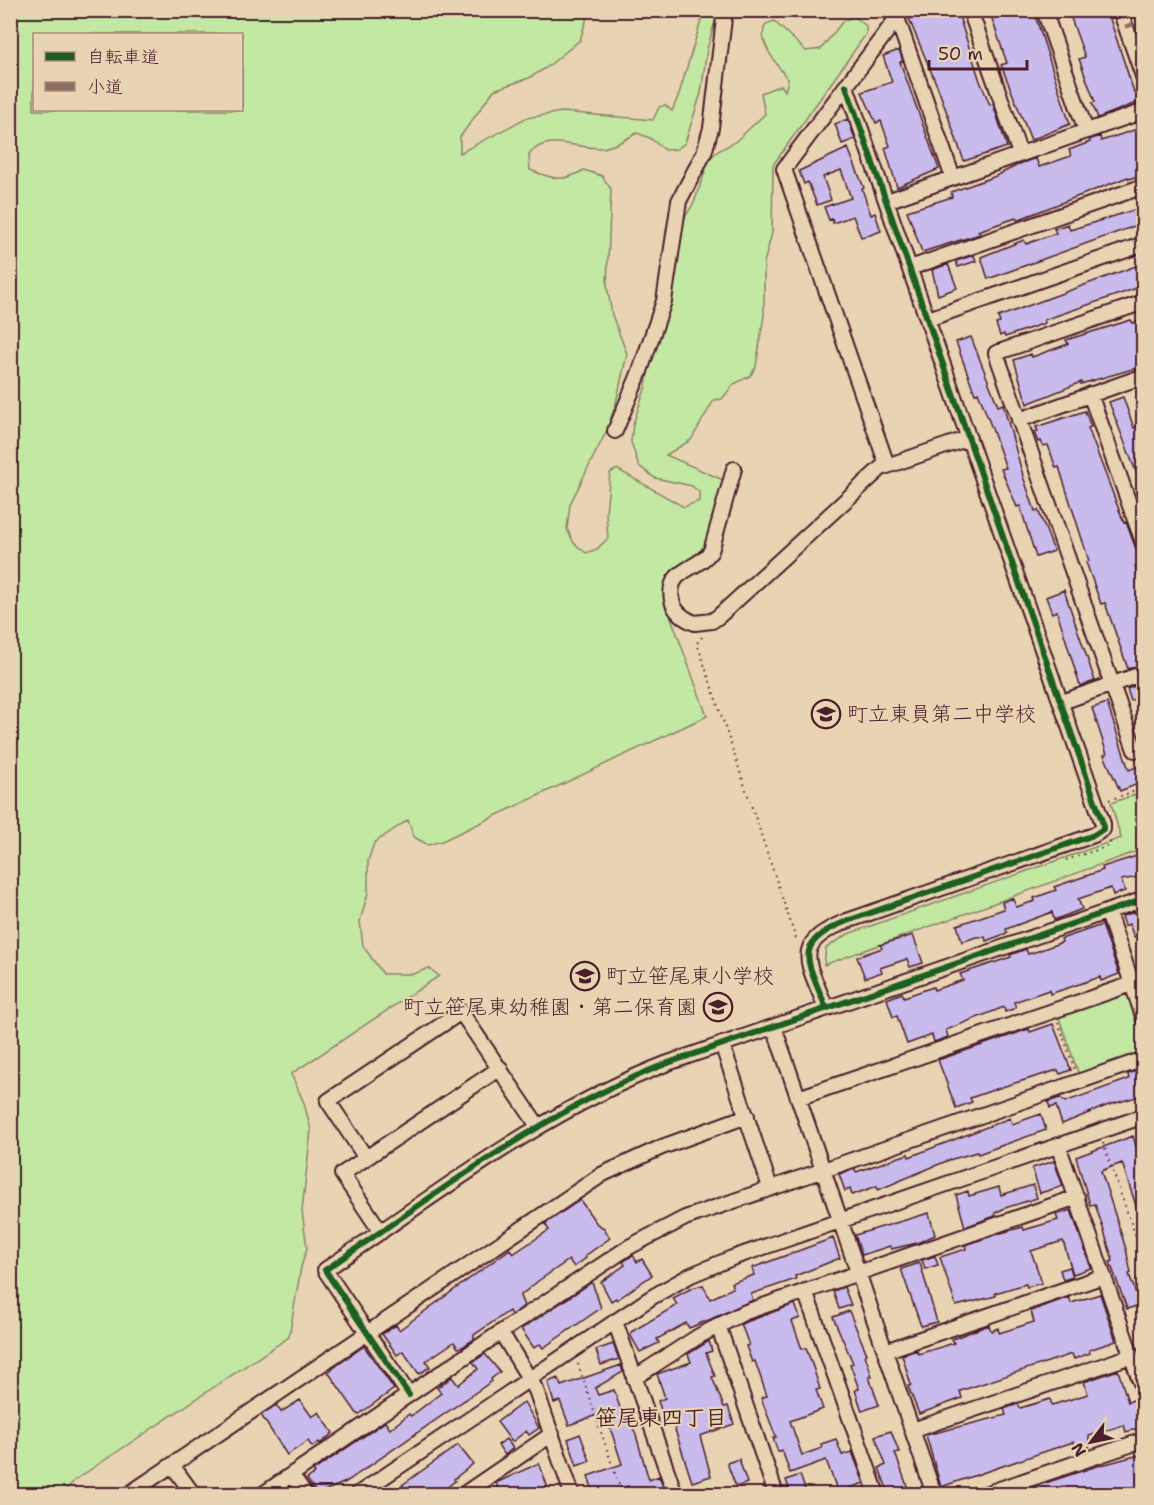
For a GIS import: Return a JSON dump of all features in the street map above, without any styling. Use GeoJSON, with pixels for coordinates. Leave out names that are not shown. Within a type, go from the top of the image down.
{"type":"FeatureCollection","features":[{"type":"Feature","properties":{"kind":"street"},"geometry":{"type":"LineString","coordinates":[[615,431],[639,374],[664,301],[680,201],[704,153],[711,128],[725,10]]}},
{"type":"Feature","properties":{"kind":"street"},"geometry":{"type":"LineString","coordinates":[[970,10],[1020,154]]}},
{"type":"Feature","properties":{"kind":"street"},"geometry":{"type":"LineString","coordinates":[[1044,10],[1086,131]]}},
{"type":"Feature","properties":{"kind":"street"},"geometry":{"type":"LineString","coordinates":[[1120,10],[1143,79]]}},
{"type":"Feature","properties":{"kind":"street"},"geometry":{"type":"LineString","coordinates":[[900,14],[953,178]]}},
{"type":"Feature","properties":{"kind":"street"},"geometry":{"type":"LineString","coordinates":[[887,465],[783,169],[900,14]]}},
{"type":"Feature","properties":{"kind":"street"},"geometry":{"type":"LineString","coordinates":[[826,1008],[809,956],[811,942],[818,935],[848,921],[1094,835],[1103,829],[1097,804],[1062,702],[846,86]]}},
{"type":"Feature","properties":{"kind":"street"},"geometry":{"type":"LineString","coordinates":[[887,201],[1143,111]]}},
{"type":"Feature","properties":{"kind":"street"},"geometry":{"type":"LineString","coordinates":[[910,268],[1143,186]]}},
{"type":"Feature","properties":{"kind":"street"},"geometry":{"type":"LineString","coordinates":[[928,319],[1143,243]]}},
{"type":"Feature","properties":{"kind":"street"},"geometry":{"type":"LineString","coordinates":[[1143,302],[996,353],[1135,750],[1143,747]]}},
{"type":"Feature","properties":{"kind":"street"},"geometry":{"type":"LineString","coordinates":[[1019,420],[1143,376]]}},
{"type":"Feature","properties":{"kind":"street"},"geometry":{"type":"LineString","coordinates":[[1090,394],[1143,545]]}},
{"type":"Feature","properties":{"kind":"street"},"geometry":{"type":"LineString","coordinates":[[734,469],[711,551],[707,558],[676,576],[672,586],[673,604],[682,616],[695,623],[712,621],[719,616],[887,465],[969,438]]}},
{"type":"Feature","properties":{"kind":"street"},"geometry":{"type":"LineString","coordinates":[[1062,702],[1143,674]]}},
{"type":"Feature","properties":{"kind":"street"},"geometry":{"type":"LineString","coordinates":[[409,1395],[325,1270],[381,1232],[538,1126],[617,1083],[722,1044],[1108,913],[1143,899]]}},
{"type":"Feature","properties":{"kind":"street"},"geometry":{"type":"LineString","coordinates":[[1108,913],[1143,1019]]}},
{"type":"Feature","properties":{"kind":"street"},"geometry":{"type":"LineString","coordinates":[[798,1098],[1132,984]]}},
{"type":"Feature","properties":{"kind":"street"},"geometry":{"type":"LineString","coordinates":[[366,1158],[328,1101],[461,1012],[538,1126]]}},
{"type":"Feature","properties":{"kind":"street"},"geometry":{"type":"LineString","coordinates":[[774,1027],[934,1494]]}},
{"type":"Feature","properties":{"kind":"street"},"geometry":{"type":"LineString","coordinates":[[722,1044],[770,1187]]}},
{"type":"Feature","properties":{"kind":"street"},"geometry":{"type":"LineString","coordinates":[[263,1494],[646,1236],[694,1215],[770,1187],[1143,1059]]}},
{"type":"Feature","properties":{"kind":"street"},"geometry":{"type":"LineString","coordinates":[[381,1232],[342,1174],[500,1068]]}},
{"type":"Feature","properties":{"kind":"street"},"geometry":{"type":"LineString","coordinates":[[129,1494],[603,1174],[662,1147],[747,1116]]}},
{"type":"Feature","properties":{"kind":"street"},"geometry":{"type":"LineString","coordinates":[[358,1494],[615,1321],[672,1285],[700,1271],[1059,1145],[1142,1120]]}},
{"type":"Feature","properties":{"kind":"street"},"geometry":{"type":"LineString","coordinates":[[1059,1145],[1143,1392]]}},
{"type":"Feature","properties":{"kind":"street"},"geometry":{"type":"LineString","coordinates":[[634,1378],[718,1325],[742,1313],[1077,1197]]}},
{"type":"Feature","properties":{"kind":"street"},"geometry":{"type":"LineString","coordinates":[[885,1351],[1104,1276]]}},
{"type":"Feature","properties":{"kind":"street"},"geometry":{"type":"LineString","coordinates":[[805,1291],[877,1494]]}},
{"type":"Feature","properties":{"kind":"street"},"geometry":{"type":"LineString","coordinates":[[615,1321],[675,1494]]}},
{"type":"Feature","properties":{"kind":"street"},"geometry":{"type":"LineString","coordinates":[[718,1325],[773,1494]]}},
{"type":"Feature","properties":{"kind":"street"},"geometry":{"type":"LineString","coordinates":[[501,1332],[530,1377],[572,1494]]}},
{"type":"Feature","properties":{"kind":"street"},"geometry":{"type":"LineString","coordinates":[[913,1430],[1131,1356]]}},
{"type":"Feature","properties":{"kind":"street"},"geometry":{"type":"LineString","coordinates":[[469,1493],[552,1434]]}},
{"type":"Feature","properties":{"kind":"street"},"geometry":{"type":"LineString","coordinates":[[985,1494],[1143,1440]]}},
{"type":"Feature","properties":{"kind":"street"},"geometry":{"type":"LineString","coordinates":[[172,1465],[193,1494]]}},
{"type":"Feature","properties":{"kind":"street"},"geometry":{"type":"LineString","coordinates":[[292,1475],[305,1494]]}},
{"type":"Feature","properties":{"kind":"path"},"geometry":{"type":"LineString","coordinates":[[704,634],[697,643],[798,944]]}},
{"type":"Feature","properties":{"kind":"path"},"geometry":{"type":"LineString","coordinates":[[1097,804],[1143,788]]}},
{"type":"Feature","properties":{"kind":"path"},"geometry":{"type":"LineString","coordinates":[[1054,1010],[1079,1081]]}},
{"type":"Feature","properties":{"kind":"path"},"geometry":{"type":"LineString","coordinates":[[1103,1142],[1143,1260]]}},
{"type":"Feature","properties":{"kind":"path"},"geometry":{"type":"LineString","coordinates":[[577,1360],[622,1494]]}},
{"type":"Feature","properties":{"kind":"green space"},"geometry":{"type":"Polygon","coordinates":[[[10,11],[589,11],[580,40],[546,68],[529,78],[494,90],[460,137],[460,153],[526,118],[562,112],[653,120],[659,107],[665,105],[672,111],[704,11],[718,11],[707,49],[701,93],[685,143],[677,149],[665,150],[650,138],[637,133],[601,148],[563,143],[544,144],[529,155],[530,170],[545,176],[563,178],[584,170],[602,176],[611,189],[607,285],[612,315],[627,354],[616,403],[607,430],[570,504],[567,529],[574,543],[586,553],[597,549],[608,538],[606,512],[610,473],[617,469],[684,507],[699,501],[699,492],[692,486],[655,478],[639,466],[631,442],[633,424],[646,386],[666,261],[683,220],[694,203],[710,158],[735,142],[765,114],[761,93],[781,85],[785,91],[788,80],[766,45],[763,31],[766,24],[774,21],[806,51],[821,49],[843,21],[854,16],[866,26],[866,34],[773,165],[772,233],[764,263],[764,315],[756,367],[750,376],[734,384],[722,399],[714,400],[691,440],[666,455],[723,480],[708,549],[672,574],[668,581],[665,601],[707,716],[442,841],[428,845],[414,837],[408,820],[374,843],[368,861],[368,893],[360,921],[363,946],[383,974],[413,974],[429,968],[439,976],[291,1074],[304,1103],[311,1130],[302,1211],[307,1248],[301,1267],[289,1337],[75,1480],[62,1494],[10,1494],[10,11]]]}},
{"type":"Feature","properties":{"kind":"green space"},"geometry":{"type":"Polygon","coordinates":[[[1143,22],[1143,60],[1132,26],[1143,22]]]}},
{"type":"Feature","properties":{"kind":"green space"},"geometry":{"type":"Polygon","coordinates":[[[1143,792],[1143,849],[824,965],[826,948],[848,934],[1121,838],[1111,803],[1143,792]]]}},
{"type":"Feature","properties":{"kind":"green space"},"geometry":{"type":"Polygon","coordinates":[[[1125,992],[1139,1020],[1143,1052],[1079,1075],[1058,1015],[1125,992]]]}},
{"type":"Feature","properties":{"kind":"building"},"geometry":{"type":"Polygon","coordinates":[[[945,10],[957,10],[980,81],[990,105],[993,104],[1007,147],[964,161],[938,88],[909,19],[945,10]]]}},
{"type":"Feature","properties":{"kind":"building"},"geometry":{"type":"Polygon","coordinates":[[[989,10],[1006,10],[1008,17],[1027,10],[1031,16],[1035,15],[1070,124],[1031,140],[1001,65],[1007,63],[989,10]]]}},
{"type":"Feature","properties":{"kind":"building"},"geometry":{"type":"Polygon","coordinates":[[[1068,10],[1107,10],[1134,92],[1138,91],[1141,101],[1098,118],[1092,103],[1095,102],[1079,59],[1085,57],[1068,10]]]}},
{"type":"Feature","properties":{"kind":"building"},"geometry":{"type":"Polygon","coordinates":[[[899,50],[903,61],[900,62],[939,169],[897,187],[885,148],[890,146],[881,121],[876,123],[862,92],[892,82],[883,56],[899,50]]]}},
{"type":"Feature","properties":{"kind":"building"},"geometry":{"type":"Polygon","coordinates":[[[848,119],[855,139],[842,144],[835,124],[848,119]]]}},
{"type":"Feature","properties":{"kind":"building"},"geometry":{"type":"Polygon","coordinates":[[[1143,127],[1143,174],[1129,179],[1128,177],[1017,220],[1016,218],[978,231],[980,234],[922,252],[907,211],[952,197],[951,192],[996,176],[1036,158],[1039,167],[1071,156],[1069,150],[1090,142],[1089,140],[1100,136],[1101,141],[1143,127]]]}},
{"type":"Feature","properties":{"kind":"building"},"geometry":{"type":"Polygon","coordinates":[[[848,148],[864,188],[862,189],[871,215],[875,213],[881,231],[861,237],[853,216],[833,223],[832,219],[829,220],[824,207],[851,198],[841,170],[823,177],[831,200],[817,205],[808,182],[804,184],[799,171],[848,148]]]}},
{"type":"Feature","properties":{"kind":"building"},"geometry":{"type":"Polygon","coordinates":[[[1143,207],[1143,223],[988,279],[981,257],[1024,240],[1026,244],[1056,233],[1054,229],[1068,224],[1070,230],[1143,207]]]}},
{"type":"Feature","properties":{"kind":"building"},"geometry":{"type":"Polygon","coordinates":[[[974,255],[976,261],[958,267],[956,261],[974,255]]]}},
{"type":"Feature","properties":{"kind":"building"},"geometry":{"type":"Polygon","coordinates":[[[948,264],[957,288],[938,295],[932,270],[948,264]]]}},
{"type":"Feature","properties":{"kind":"building"},"geometry":{"type":"Polygon","coordinates":[[[1141,264],[1143,286],[1044,320],[1045,323],[1005,337],[1004,334],[1000,336],[996,324],[1000,323],[998,317],[1141,264]]]}},
{"type":"Feature","properties":{"kind":"building"},"geometry":{"type":"Polygon","coordinates":[[[1131,320],[1133,323],[1143,320],[1143,366],[1081,384],[1081,382],[1027,404],[1014,360],[1031,354],[1032,357],[1068,344],[1066,340],[1131,320]]]}},
{"type":"Feature","properties":{"kind":"building"},"geometry":{"type":"Polygon","coordinates":[[[971,337],[998,406],[1003,404],[1035,511],[1038,510],[1054,551],[1036,557],[1020,506],[1017,507],[1001,469],[1006,468],[978,392],[975,394],[956,342],[971,337]]]}},
{"type":"Feature","properties":{"kind":"building"},"geometry":{"type":"Polygon","coordinates":[[[1123,397],[1134,428],[1143,424],[1143,490],[1109,402],[1123,397]]]}},
{"type":"Feature","properties":{"kind":"building"},"geometry":{"type":"Polygon","coordinates":[[[1085,411],[1091,427],[1088,428],[1124,523],[1126,522],[1136,549],[1143,554],[1137,558],[1140,565],[1135,566],[1143,589],[1143,664],[1128,669],[1105,603],[1101,604],[1086,562],[1089,561],[1059,467],[1056,468],[1048,445],[1043,446],[1041,441],[1038,442],[1034,432],[1038,431],[1036,427],[1085,411]]]}},
{"type":"Feature","properties":{"kind":"building"},"geometry":{"type":"Polygon","coordinates":[[[1064,590],[1095,681],[1080,686],[1057,611],[1052,613],[1046,597],[1064,590]]]}},
{"type":"Feature","properties":{"kind":"building"},"geometry":{"type":"Polygon","coordinates":[[[1143,683],[1142,718],[1135,699],[1131,701],[1127,689],[1143,683]]]}},
{"type":"Feature","properties":{"kind":"building"},"geometry":{"type":"Polygon","coordinates":[[[1107,703],[1129,770],[1141,765],[1143,773],[1143,782],[1120,791],[1104,755],[1107,754],[1092,708],[1107,703]]]}},
{"type":"Feature","properties":{"kind":"building"},"geometry":{"type":"Polygon","coordinates":[[[1143,854],[1143,876],[1121,880],[1125,891],[1113,895],[1111,888],[1078,899],[1082,909],[1054,920],[1052,912],[1006,929],[1007,933],[986,941],[985,937],[976,937],[962,942],[957,925],[1004,909],[1002,902],[1013,898],[1016,907],[1035,901],[1034,898],[1056,890],[1054,887],[1103,870],[1102,867],[1143,854]]]}},
{"type":"Feature","properties":{"kind":"building"},"geometry":{"type":"Polygon","coordinates":[[[1138,911],[1143,934],[1134,937],[1129,924],[1125,926],[1122,916],[1138,911]]]}},
{"type":"Feature","properties":{"kind":"building"},"geometry":{"type":"Polygon","coordinates":[[[1102,925],[1119,974],[1101,981],[1100,977],[1050,994],[1049,990],[1014,1002],[1016,1008],[1005,1012],[1004,1007],[946,1030],[948,1037],[934,1042],[932,1035],[907,1044],[897,1016],[893,1017],[887,999],[902,993],[904,997],[933,987],[934,990],[963,980],[960,974],[1011,957],[1010,955],[1026,949],[1028,954],[1038,951],[1062,942],[1061,939],[1102,925]]]}},
{"type":"Feature","properties":{"kind":"building"},"geometry":{"type":"Polygon","coordinates":[[[913,935],[923,963],[910,967],[907,959],[880,968],[882,972],[865,978],[857,957],[882,948],[880,945],[913,935]]]}},
{"type":"Feature","properties":{"kind":"building"},"geometry":{"type":"Polygon","coordinates":[[[1053,1024],[1071,1070],[1060,1074],[1058,1070],[1002,1087],[970,1098],[972,1102],[956,1108],[938,1060],[1029,1029],[1030,1032],[1053,1024]]]}},
{"type":"Feature","properties":{"kind":"building"},"geometry":{"type":"Polygon","coordinates":[[[1143,1069],[1143,1095],[1106,1106],[1062,1124],[1056,1106],[1050,1108],[1048,1102],[1060,1098],[1065,1102],[1129,1079],[1128,1074],[1143,1069]]]}},
{"type":"Feature","properties":{"kind":"building"},"geometry":{"type":"Polygon","coordinates":[[[1041,1114],[1046,1130],[978,1154],[977,1152],[949,1160],[878,1190],[877,1186],[852,1195],[850,1189],[845,1191],[839,1174],[855,1169],[856,1172],[908,1154],[909,1157],[1010,1118],[1012,1124],[1041,1114]]]}},
{"type":"Feature","properties":{"kind":"building"},"geometry":{"type":"Polygon","coordinates":[[[1133,1136],[1143,1170],[1143,1221],[1141,1221],[1122,1163],[1101,1171],[1126,1249],[1131,1273],[1129,1274],[1140,1305],[1127,1309],[1110,1262],[1113,1261],[1095,1204],[1090,1205],[1076,1157],[1133,1136]]]}},
{"type":"Feature","properties":{"kind":"building"},"geometry":{"type":"Polygon","coordinates":[[[1054,1161],[1063,1186],[1040,1193],[1032,1168],[1054,1161]]]}},
{"type":"Feature","properties":{"kind":"building"},"geometry":{"type":"Polygon","coordinates":[[[1033,1185],[1037,1198],[1005,1208],[995,1213],[995,1216],[965,1227],[956,1195],[968,1191],[969,1196],[999,1187],[1001,1195],[1033,1185]]]}},
{"type":"Feature","properties":{"kind":"building"},"geometry":{"type":"Polygon","coordinates":[[[580,1200],[610,1238],[574,1267],[569,1260],[538,1281],[520,1296],[524,1306],[511,1315],[509,1311],[474,1335],[474,1339],[462,1347],[458,1348],[454,1342],[426,1361],[430,1367],[419,1374],[403,1351],[397,1355],[382,1334],[396,1325],[399,1330],[510,1249],[513,1254],[549,1230],[545,1224],[580,1200]]]}},
{"type":"Feature","properties":{"kind":"building"},"geometry":{"type":"Polygon","coordinates":[[[1071,1210],[1091,1268],[1073,1274],[1063,1241],[1031,1251],[1042,1283],[1027,1287],[1026,1284],[995,1293],[996,1296],[956,1306],[940,1257],[966,1249],[965,1245],[1001,1233],[1023,1227],[1024,1230],[1058,1220],[1056,1215],[1071,1210]]]}},
{"type":"Feature","properties":{"kind":"building"},"geometry":{"type":"Polygon","coordinates":[[[929,1213],[935,1235],[917,1243],[891,1249],[890,1246],[862,1255],[855,1235],[929,1213]]]}},
{"type":"Feature","properties":{"kind":"building"},"geometry":{"type":"Polygon","coordinates":[[[833,1238],[840,1258],[795,1276],[796,1279],[751,1294],[753,1300],[711,1319],[689,1328],[686,1323],[657,1339],[659,1343],[640,1352],[631,1336],[631,1332],[677,1305],[673,1298],[692,1288],[703,1285],[710,1299],[733,1288],[731,1283],[754,1275],[752,1268],[833,1238]]]}},
{"type":"Feature","properties":{"kind":"building"},"geometry":{"type":"Polygon","coordinates":[[[633,1255],[637,1262],[642,1259],[652,1275],[617,1300],[616,1298],[611,1301],[601,1282],[625,1265],[623,1262],[633,1255]]]}},
{"type":"Feature","properties":{"kind":"building"},"geometry":{"type":"Polygon","coordinates":[[[935,1256],[938,1265],[925,1269],[922,1260],[935,1256]]]}},
{"type":"Feature","properties":{"kind":"building"},"geometry":{"type":"Polygon","coordinates":[[[920,1263],[937,1322],[921,1326],[901,1269],[920,1263]]]}},
{"type":"Feature","properties":{"kind":"building"},"geometry":{"type":"Polygon","coordinates":[[[1070,1267],[1073,1277],[1063,1280],[1060,1270],[1070,1267]]]}},
{"type":"Feature","properties":{"kind":"building"},"geometry":{"type":"Polygon","coordinates":[[[592,1282],[601,1308],[543,1348],[540,1344],[534,1348],[521,1329],[592,1282]]]}},
{"type":"Feature","properties":{"kind":"building"},"geometry":{"type":"Polygon","coordinates":[[[844,1287],[851,1305],[839,1309],[833,1291],[844,1287]]]}},
{"type":"Feature","properties":{"kind":"building"},"geometry":{"type":"Polygon","coordinates":[[[1100,1294],[1116,1341],[1089,1350],[1090,1353],[1074,1359],[1072,1354],[960,1391],[962,1398],[919,1414],[908,1386],[911,1385],[902,1355],[917,1350],[918,1354],[954,1343],[952,1339],[989,1325],[991,1331],[998,1328],[999,1333],[1034,1322],[1031,1311],[1069,1297],[1071,1303],[1100,1294]]]}},
{"type":"Feature","properties":{"kind":"building"},"geometry":{"type":"Polygon","coordinates":[[[795,1304],[800,1318],[792,1321],[802,1349],[806,1348],[813,1367],[820,1389],[816,1390],[823,1409],[790,1421],[802,1455],[822,1448],[821,1444],[836,1439],[842,1455],[852,1452],[864,1483],[838,1492],[826,1460],[790,1473],[782,1450],[778,1452],[773,1438],[776,1437],[761,1398],[767,1396],[755,1361],[752,1362],[746,1346],[749,1345],[741,1324],[795,1304]]]}},
{"type":"Feature","properties":{"kind":"building"},"geometry":{"type":"Polygon","coordinates":[[[849,1311],[867,1354],[865,1355],[872,1376],[869,1377],[879,1405],[862,1411],[855,1390],[859,1389],[850,1364],[853,1363],[833,1317],[849,1311]]]}},
{"type":"Feature","properties":{"kind":"building"},"geometry":{"type":"Polygon","coordinates":[[[709,1341],[712,1351],[706,1353],[715,1376],[712,1377],[724,1407],[728,1406],[734,1424],[700,1436],[711,1476],[692,1482],[669,1411],[662,1413],[658,1401],[665,1398],[657,1374],[691,1362],[688,1354],[709,1341]]]}},
{"type":"Feature","properties":{"kind":"building"},"geometry":{"type":"Polygon","coordinates":[[[613,1344],[619,1359],[601,1365],[596,1350],[613,1344]]]}},
{"type":"Feature","properties":{"kind":"building"},"geometry":{"type":"Polygon","coordinates":[[[364,1346],[394,1389],[358,1415],[328,1372],[364,1346]]]}},
{"type":"Feature","properties":{"kind":"building"},"geometry":{"type":"Polygon","coordinates":[[[485,1354],[500,1372],[491,1379],[492,1381],[346,1482],[317,1494],[307,1479],[315,1473],[313,1471],[385,1422],[390,1429],[409,1414],[411,1416],[441,1393],[437,1388],[452,1377],[458,1385],[478,1369],[473,1362],[485,1354]]]}},
{"type":"Feature","properties":{"kind":"building"},"geometry":{"type":"Polygon","coordinates":[[[621,1365],[623,1372],[595,1388],[598,1395],[614,1390],[622,1414],[627,1413],[636,1435],[649,1480],[659,1476],[663,1487],[656,1490],[658,1494],[631,1494],[628,1486],[604,1494],[594,1494],[588,1476],[622,1464],[605,1412],[569,1425],[560,1401],[554,1403],[550,1390],[548,1382],[558,1378],[561,1386],[621,1365]]]}},
{"type":"Feature","properties":{"kind":"building"},"geometry":{"type":"Polygon","coordinates":[[[1118,1370],[1128,1402],[1136,1399],[1143,1427],[1126,1432],[1124,1425],[1089,1436],[1089,1449],[1078,1453],[1073,1442],[941,1487],[926,1435],[1006,1415],[1004,1409],[1018,1404],[1020,1408],[1050,1399],[1052,1405],[1088,1394],[1084,1382],[1118,1370]]]}},
{"type":"Feature","properties":{"kind":"building"},"geometry":{"type":"Polygon","coordinates":[[[300,1400],[312,1417],[319,1412],[333,1433],[320,1444],[319,1442],[312,1447],[308,1441],[287,1455],[261,1415],[276,1405],[281,1412],[300,1400]]]}},
{"type":"Feature","properties":{"kind":"building"},"geometry":{"type":"Polygon","coordinates":[[[524,1402],[539,1428],[529,1435],[526,1431],[512,1442],[497,1422],[524,1402]]]}},
{"type":"Feature","properties":{"kind":"building"},"geometry":{"type":"Polygon","coordinates":[[[891,1431],[899,1452],[895,1453],[910,1494],[889,1494],[879,1468],[886,1465],[875,1436],[891,1431]]]}},
{"type":"Feature","properties":{"kind":"building"},"geometry":{"type":"Polygon","coordinates":[[[580,1434],[590,1461],[577,1466],[568,1439],[580,1434]]]}},
{"type":"Feature","properties":{"kind":"building"},"geometry":{"type":"Polygon","coordinates":[[[506,1439],[513,1448],[505,1455],[498,1445],[506,1439]]]}},
{"type":"Feature","properties":{"kind":"building"},"geometry":{"type":"Polygon","coordinates":[[[458,1445],[473,1464],[441,1492],[439,1489],[431,1494],[394,1494],[404,1487],[402,1485],[458,1445]]]}},
{"type":"Feature","properties":{"kind":"building"},"geometry":{"type":"Polygon","coordinates":[[[1143,1454],[1143,1494],[1121,1494],[1119,1490],[1105,1494],[1012,1494],[1094,1467],[1143,1454]]]}},
{"type":"Feature","properties":{"kind":"building"},"geometry":{"type":"Polygon","coordinates":[[[739,1459],[747,1483],[736,1487],[727,1463],[739,1459]]]}},
{"type":"Feature","properties":{"kind":"building"},"geometry":{"type":"Polygon","coordinates":[[[539,1463],[550,1494],[523,1494],[522,1490],[500,1494],[496,1483],[539,1463]]]}},
{"type":"Feature","properties":{"kind":"building"},"geometry":{"type":"Polygon","coordinates":[[[800,1475],[806,1492],[791,1494],[786,1480],[800,1475]]]}},
{"type":"Feature","properties":{"kind":"marked path"},"geometry":{"type":"LineString","coordinates":[[1125,27],[1144,20]]}},
{"type":"Feature","properties":{"kind":"cycle path"},"geometry":{"type":"LineString","coordinates":[[826,1008],[808,956],[817,938],[829,929],[1094,835],[1103,829],[846,86]]}},
{"type":"Feature","properties":{"kind":"cycle path"},"geometry":{"type":"LineString","coordinates":[[409,1395],[325,1270],[449,1184],[577,1105],[668,1063],[1144,899]]}},
{"type":"Feature","properties":{"kind":"place","name":"町立東員第二中学校"},"geometry":{"type":"Point","coordinates":[826,714]}},
{"type":"Feature","properties":{"kind":"place","name":"町立笹尾東小学校"},"geometry":{"type":"Point","coordinates":[585,976]}},
{"type":"Feature","properties":{"kind":"place","name":"町立笹尾東幼稚園・第二保育園"},"geometry":{"type":"Point","coordinates":[718,1007]}},
{"type":"Feature","properties":{"kind":"district","name":"笹尾東四丁目"},"geometry":{"type":"Point","coordinates":[661,1417]}}]}
